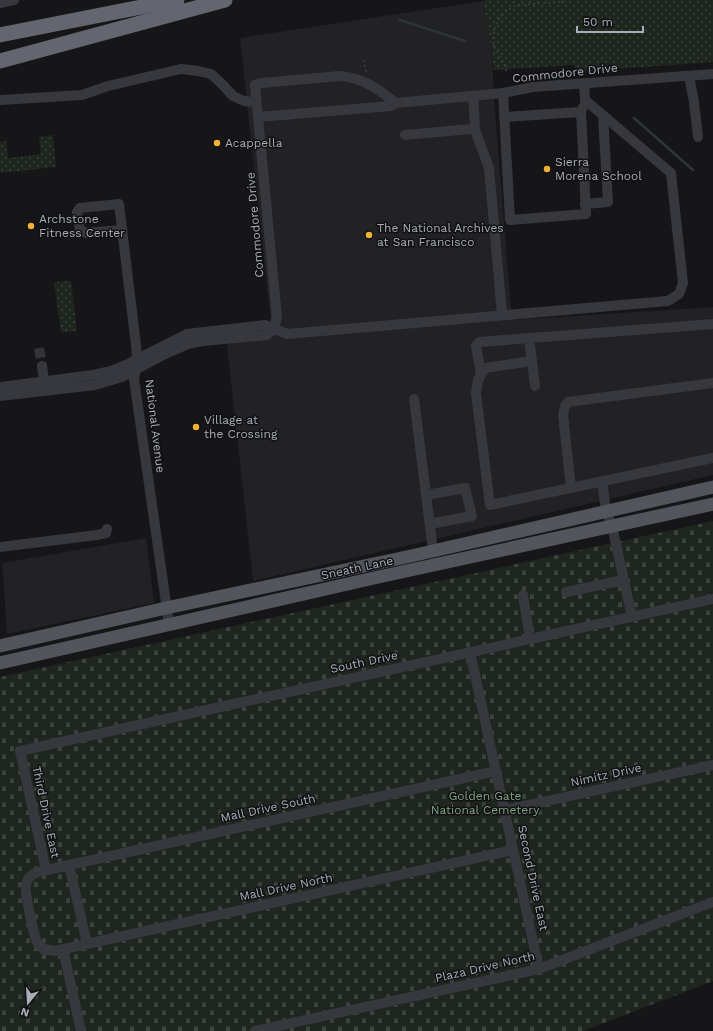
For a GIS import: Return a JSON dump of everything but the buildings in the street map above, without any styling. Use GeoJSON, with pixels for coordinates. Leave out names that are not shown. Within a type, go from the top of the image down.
{"type":"FeatureCollection","features":[{"type":"Feature","properties":{"kind":"highway"},"geometry":{"type":"LineString","coordinates":[[2,35],[177,0]]}},
{"type":"Feature","properties":{"kind":"highway"},"geometry":{"type":"LineString","coordinates":[[0,61],[225,0]]}},
{"type":"Feature","properties":{"kind":"main road","name":"Sneath Lane"},"geometry":{"type":"LineString","coordinates":[[0,646],[166,608],[433,551],[713,487]]}},
{"type":"Feature","properties":{"kind":"main road","name":"Sneath Lane"},"geometry":{"type":"LineString","coordinates":[[0,663],[374,578],[713,504]]}},
{"type":"Feature","properties":{"kind":"street"},"geometry":{"type":"LineString","coordinates":[[0,3],[14,0]]}},
{"type":"Feature","properties":{"kind":"street"},"geometry":{"type":"LineString","coordinates":[[0,100],[82,95],[108,86],[181,69],[211,74],[233,96],[244,101],[256,102]]}},
{"type":"Feature","properties":{"kind":"street","name":"Commodore Drive"},"geometry":{"type":"LineString","coordinates":[[258,117],[392,106],[396,103],[473,97],[533,87],[713,74]]}},
{"type":"Feature","properties":{"kind":"street","name":"Commodore Drive"},"geometry":{"type":"LineString","coordinates":[[273,329],[277,318],[255,85],[261,82],[340,76],[351,77],[362,80],[396,103]]}},
{"type":"Feature","properties":{"kind":"street"},"geometry":{"type":"LineString","coordinates":[[689,76],[698,137]]}},
{"type":"Feature","properties":{"kind":"street"},"geometry":{"type":"LineString","coordinates":[[503,93],[510,220],[586,214],[581,112],[585,100],[584,83]]}},
{"type":"Feature","properties":{"kind":"street"},"geometry":{"type":"LineString","coordinates":[[473,97],[474,127],[489,168],[502,314]]}},
{"type":"Feature","properties":{"kind":"street"},"geometry":{"type":"LineString","coordinates":[[0,396],[105,372],[126,365],[187,334],[265,325],[287,334],[502,314],[668,301],[678,294],[684,283],[671,173],[585,100]]}},
{"type":"Feature","properties":{"kind":"street"},"geometry":{"type":"LineString","coordinates":[[504,117],[581,112]]}},
{"type":"Feature","properties":{"kind":"street"},"geometry":{"type":"LineString","coordinates":[[585,204],[608,202],[603,115]]}},
{"type":"Feature","properties":{"kind":"street"},"geometry":{"type":"LineString","coordinates":[[405,135],[471,129],[474,127]]}},
{"type":"Feature","properties":{"kind":"street","name":"National Avenue"},"geometry":{"type":"LineString","coordinates":[[121,230],[86,233],[80,230],[77,212],[80,208],[119,204],[137,359],[135,384],[168,624]]}},
{"type":"Feature","properties":{"kind":"street"},"geometry":{"type":"LineString","coordinates":[[481,374],[476,346],[479,342],[713,324]]}},
{"type":"Feature","properties":{"kind":"street"},"geometry":{"type":"LineString","coordinates":[[0,387],[95,385],[122,377],[158,357],[188,344],[203,341],[267,335],[273,329]]}},
{"type":"Feature","properties":{"kind":"street"},"geometry":{"type":"LineString","coordinates":[[529,338],[535,386]]}},
{"type":"Feature","properties":{"kind":"street"},"geometry":{"type":"LineString","coordinates":[[532,361],[485,368],[476,386],[490,504],[713,458]]}},
{"type":"Feature","properties":{"kind":"street"},"geometry":{"type":"LineString","coordinates":[[42,366],[45,386]]}},
{"type":"Feature","properties":{"kind":"street"},"geometry":{"type":"LineString","coordinates":[[572,488],[563,415],[564,406],[568,402],[713,382]]}},
{"type":"Feature","properties":{"kind":"street"},"geometry":{"type":"LineString","coordinates":[[414,399],[433,551]]}},
{"type":"Feature","properties":{"kind":"street"},"geometry":{"type":"LineString","coordinates":[[602,481],[606,511],[612,526],[632,617]]}},
{"type":"Feature","properties":{"kind":"street"},"geometry":{"type":"LineString","coordinates":[[426,495],[465,488],[472,516],[430,524]]}},
{"type":"Feature","properties":{"kind":"street"},"geometry":{"type":"LineString","coordinates":[[0,547],[97,535],[106,533],[107,529]]}},
{"type":"Feature","properties":{"kind":"street"},"geometry":{"type":"LineString","coordinates":[[566,592],[624,580]]}},
{"type":"Feature","properties":{"kind":"street"},"geometry":{"type":"LineString","coordinates":[[523,595],[530,639]]}},
{"type":"Feature","properties":{"kind":"street","name":"South Drive"},"geometry":{"type":"LineString","coordinates":[[20,752],[713,599]]}},
{"type":"Feature","properties":{"kind":"street","name":"Second Drive East"},"geometry":{"type":"LineString","coordinates":[[470,652],[539,969]]}},
{"type":"Feature","properties":{"kind":"street","name":"Third Drive East"},"geometry":{"type":"LineString","coordinates":[[20,752],[46,870],[30,876],[26,884],[26,893],[37,942],[47,951],[63,949]]}},
{"type":"Feature","properties":{"kind":"street","name":"Nimitz Drive"},"geometry":{"type":"LineString","coordinates":[[505,810],[713,765]]}},
{"type":"Feature","properties":{"kind":"street","name":"Mall Drive South"},"geometry":{"type":"LineString","coordinates":[[46,870],[496,771]]}},
{"type":"Feature","properties":{"kind":"street","name":"Mall Drive North"},"geometry":{"type":"LineString","coordinates":[[63,949],[513,850]]}},
{"type":"Feature","properties":{"kind":"street"},"geometry":{"type":"LineString","coordinates":[[69,865],[87,944]]}},
{"type":"Feature","properties":{"kind":"street","name":"Plaza Drive North"},"geometry":{"type":"LineString","coordinates":[[255,1031],[539,969],[713,902]]}},
{"type":"Feature","properties":{"kind":"street"},"geometry":{"type":"LineString","coordinates":[[63,949],[81,1031]]}},
{"type":"Feature","properties":{"kind":"path"},"geometry":{"type":"LineString","coordinates":[[506,71],[505,64],[495,49],[494,42],[495,32],[503,13],[518,5],[563,2],[567,0]]}},
{"type":"Feature","properties":{"kind":"path"},"geometry":{"type":"LineString","coordinates":[[364,60],[366,76]]}},
{"type":"Feature","properties":{"kind":"shaded area"},"geometry":{"type":"Polygon","coordinates":[[[483,1],[492,54],[494,100],[512,320],[713,307],[713,475],[253,581],[225,327],[271,324],[240,38],[483,1]]]}},
{"type":"Feature","properties":{"kind":"shaded area"},"geometry":{"type":"Polygon","coordinates":[[[146,538],[154,603],[7,634],[2,563],[146,538]]]}},
{"type":"Feature","properties":{"kind":"green space"},"geometry":{"type":"Polygon","coordinates":[[[713,0],[713,62],[575,72],[574,65],[494,70],[483,1],[713,0]]]}},
{"type":"Feature","properties":{"kind":"green space"},"geometry":{"type":"Polygon","coordinates":[[[53,135],[56,167],[0,173],[0,142],[6,141],[8,158],[41,154],[39,137],[53,135]]]}},
{"type":"Feature","properties":{"kind":"green space"},"geometry":{"type":"Polygon","coordinates":[[[71,281],[77,331],[61,333],[54,282],[71,281]]]}},
{"type":"Feature","properties":{"kind":"green space","name":"Golden Gate National Cemetery"},"geometry":{"type":"Polygon","coordinates":[[[713,521],[713,981],[583,1031],[0,1031],[0,677],[713,521]]]}},
{"type":"Feature","properties":{"kind":"waterway"},"geometry":{"type":"LineString","coordinates":[[400,20],[465,41]]}},
{"type":"Feature","properties":{"kind":"waterway"},"geometry":{"type":"LineString","coordinates":[[634,118],[693,170]]}},
{"type":"Feature","properties":{"kind":"tunnel"},"geometry":{"type":"LineString","coordinates":[[39,348],[42,366]]}},
{"type":"Feature","properties":{"kind":"place","name":"Acappella"},"geometry":{"type":"Point","coordinates":[217,143]}},
{"type":"Feature","properties":{"kind":"place","name":"Sierra Morena School"},"geometry":{"type":"Point","coordinates":[547,169]}},
{"type":"Feature","properties":{"kind":"place","name":"Archstone Fitness Center"},"geometry":{"type":"Point","coordinates":[31,226]}},
{"type":"Feature","properties":{"kind":"place","name":"The National Archives at San Francisco"},"geometry":{"type":"Point","coordinates":[369,235]}},
{"type":"Feature","properties":{"kind":"place","name":"Village at the Crossing"},"geometry":{"type":"Point","coordinates":[196,427]}}]}
